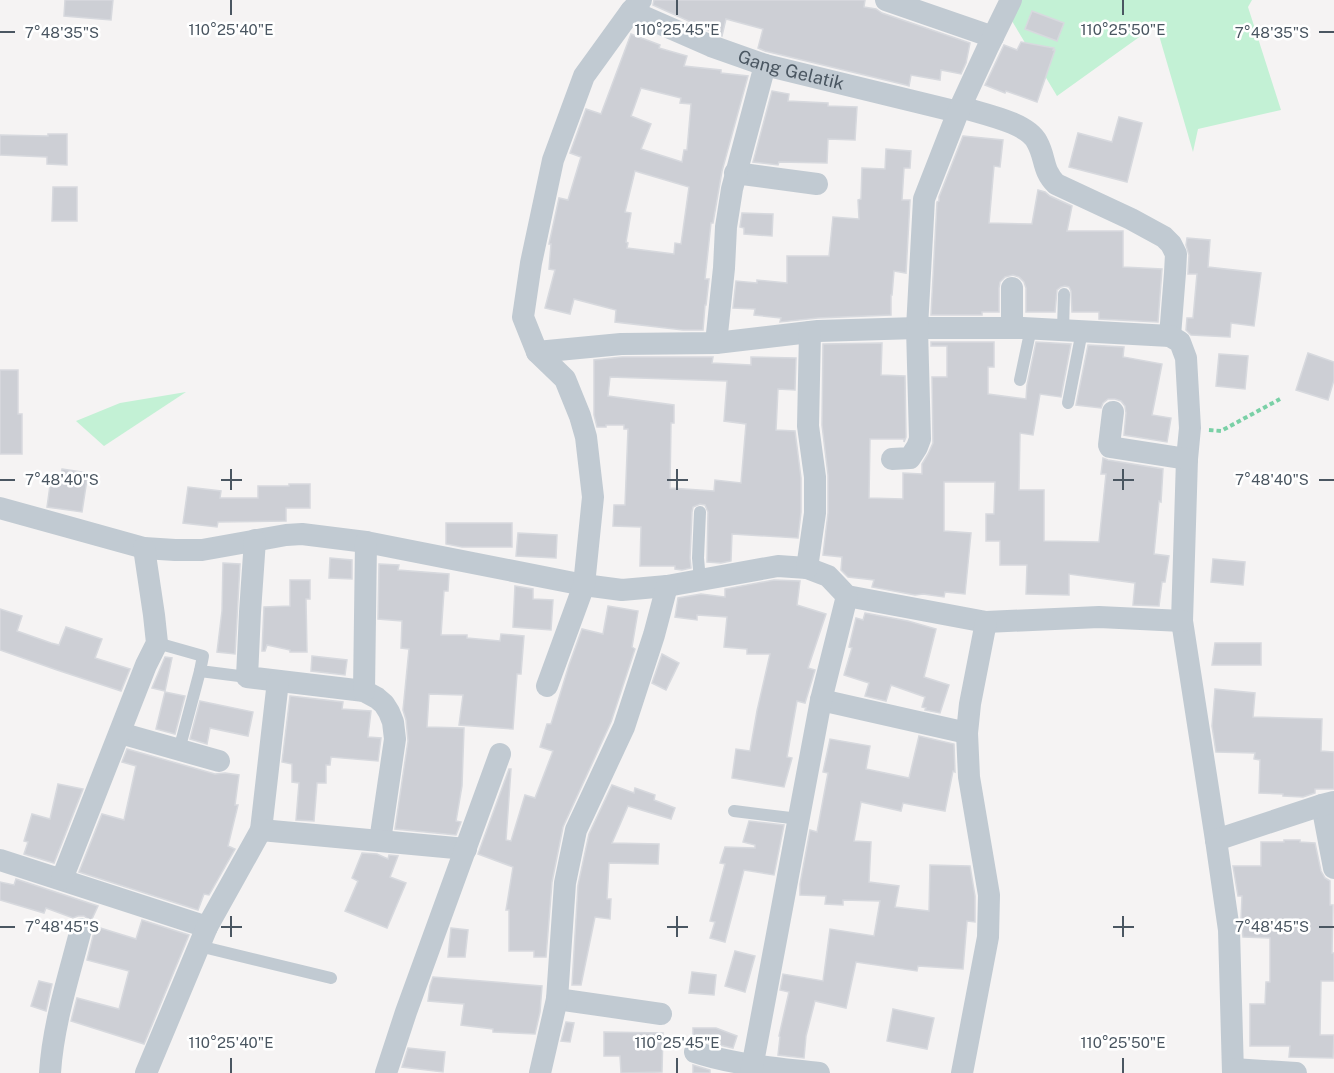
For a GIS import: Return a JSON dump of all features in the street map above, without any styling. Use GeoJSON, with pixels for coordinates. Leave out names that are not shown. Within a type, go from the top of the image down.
{"type":"FeatureCollection","features":[{"type":"Feature","properties":{"kind":"street"},"geometry":{"type":"LineString","coordinates":[[886,0],[993,37]]}},
{"type":"Feature","properties":{"kind":"street"},"geometry":{"type":"LineString","coordinates":[[892,459],[910,458],[918,447],[920,439],[918,328],[924,199],[960,110],[1011,0]]}},
{"type":"Feature","properties":{"kind":"street"},"geometry":{"type":"LineString","coordinates":[[547,686],[584,585],[593,497],[586,437],[580,416],[565,380],[537,352],[524,317],[531,263],[553,160],[584,76],[636,5]]}},
{"type":"Feature","properties":{"kind":"street","name":"Gang Gelatik"},"geometry":{"type":"LineString","coordinates":[[636,5],[711,46],[765,65],[1019,125],[1032,134],[1038,143],[1049,177],[1056,184],[1131,219],[1164,237],[1171,244],[1176,254],[1170,336]]}},
{"type":"Feature","properties":{"kind":"street"},"geometry":{"type":"LineString","coordinates":[[716,343],[726,227],[732,189],[765,65]]}},
{"type":"Feature","properties":{"kind":"street"},"geometry":{"type":"LineString","coordinates":[[735,173],[817,184]]}},
{"type":"Feature","properties":{"kind":"street"},"geometry":{"type":"LineString","coordinates":[[1012,288],[1021,328]]}},
{"type":"Feature","properties":{"kind":"street"},"geometry":{"type":"LineString","coordinates":[[537,352],[621,344],[716,343],[810,332],[918,328],[1072,330],[1170,336],[1179,342],[1186,358],[1190,428],[1182,621],[1229,930],[1233,1071],[1296,1073]]}},
{"type":"Feature","properties":{"kind":"street"},"geometry":{"type":"LineString","coordinates":[[807,568],[815,513],[815,477],[808,426],[810,332]]}},
{"type":"Feature","properties":{"kind":"street"},"geometry":{"type":"LineString","coordinates":[[1113,412],[1108,445],[1110,447],[1187,459]]}},
{"type":"Feature","properties":{"kind":"street"},"geometry":{"type":"LineString","coordinates":[[0,508],[144,548],[202,549],[302,534],[366,542],[584,585],[622,590],[667,586],[778,566],[807,568],[828,576],[847,596],[986,622],[1099,617],[1182,621]]}},
{"type":"Feature","properties":{"kind":"street"},"geometry":{"type":"LineString","coordinates":[[255,540],[247,677],[364,691],[384,704],[393,722],[395,740],[380,841]]}},
{"type":"Feature","properties":{"kind":"street"},"geometry":{"type":"LineString","coordinates":[[364,691],[366,542]]}},
{"type":"Feature","properties":{"kind":"street"},"geometry":{"type":"LineString","coordinates":[[62,879],[146,665],[157,643],[144,548]]}},
{"type":"Feature","properties":{"kind":"street"},"geometry":{"type":"LineString","coordinates":[[540,1073],[557,999],[565,883],[576,830],[624,727],[654,635],[667,586]]}},
{"type":"Feature","properties":{"kind":"street"},"geometry":{"type":"LineString","coordinates":[[752,1069],[821,700],[847,596]]}},
{"type":"Feature","properties":{"kind":"street"},"geometry":{"type":"LineString","coordinates":[[962,1073],[988,937],[989,895],[969,777],[967,733],[970,704],[986,622]]}},
{"type":"Feature","properties":{"kind":"street"},"geometry":{"type":"LineString","coordinates":[[146,1073],[203,936],[261,830],[278,681]]}},
{"type":"Feature","properties":{"kind":"street"},"geometry":{"type":"LineString","coordinates":[[821,700],[967,733]]}},
{"type":"Feature","properties":{"kind":"street"},"geometry":{"type":"LineString","coordinates":[[120,733],[219,761]]}},
{"type":"Feature","properties":{"kind":"street"},"geometry":{"type":"LineString","coordinates":[[386,1073],[500,754]]}},
{"type":"Feature","properties":{"kind":"street"},"geometry":{"type":"LineString","coordinates":[[1216,840],[1328,803],[1334,868]]}},
{"type":"Feature","properties":{"kind":"street"},"geometry":{"type":"LineString","coordinates":[[261,830],[466,849]]}},
{"type":"Feature","properties":{"kind":"street"},"geometry":{"type":"LineString","coordinates":[[0,860],[62,879],[203,936]]}},
{"type":"Feature","properties":{"kind":"street"},"geometry":{"type":"LineString","coordinates":[[50,1073],[51,1054],[57,1026],[81,929]]}},
{"type":"Feature","properties":{"kind":"street"},"geometry":{"type":"LineString","coordinates":[[557,999],[661,1014]]}},
{"type":"Feature","properties":{"kind":"street"},"geometry":{"type":"LineString","coordinates":[[695,1052],[752,1069],[819,1073]]}},
{"type":"Feature","properties":{"kind":"lane"},"geometry":{"type":"LineString","coordinates":[[1064,294],[1072,330],[1068,403]]}},
{"type":"Feature","properties":{"kind":"lane"},"geometry":{"type":"LineString","coordinates":[[1020,380],[1021,328]]}},
{"type":"Feature","properties":{"kind":"lane"},"geometry":{"type":"LineString","coordinates":[[700,512],[698,558],[700,580]]}},
{"type":"Feature","properties":{"kind":"lane"},"geometry":{"type":"LineString","coordinates":[[157,643],[203,656],[179,750]]}},
{"type":"Feature","properties":{"kind":"lane"},"geometry":{"type":"LineString","coordinates":[[200,671],[247,677]]}},
{"type":"Feature","properties":{"kind":"lane"},"geometry":{"type":"LineString","coordinates":[[734,811],[799,819]]}},
{"type":"Feature","properties":{"kind":"lane"},"geometry":{"type":"LineString","coordinates":[[203,936],[331,978]]}},
{"type":"Feature","properties":{"kind":"path"},"geometry":{"type":"LineString","coordinates":[[1190,428],[1221,431],[1280,399]]}},
{"type":"Feature","properties":{"kind":"green space"},"geometry":{"type":"Polygon","coordinates":[[[1012,0],[1252,0],[1248,7],[1281,110],[1198,129],[1193,152],[1156,25],[1057,96],[1006,11],[1012,0]]]}},
{"type":"Feature","properties":{"kind":"green space"},"geometry":{"type":"Polygon","coordinates":[[[186,392],[104,446],[76,421],[120,403],[186,392]]]}},
{"type":"Feature","properties":{"kind":"building"},"geometry":{"type":"Polygon","coordinates":[[[65,0],[113,0],[111,20],[64,16],[65,0]]]}},
{"type":"Feature","properties":{"kind":"building"},"geometry":{"type":"Polygon","coordinates":[[[654,0],[865,0],[864,7],[876,9],[970,43],[961,74],[941,70],[940,80],[911,75],[909,86],[765,51],[758,48],[763,29],[726,19],[722,36],[653,5],[654,0]]]}},
{"type":"Feature","properties":{"kind":"building"},"geometry":{"type":"Polygon","coordinates":[[[1032,11],[1064,23],[1057,41],[1025,29],[1032,11]]]}},
{"type":"Feature","properties":{"kind":"building"},"geometry":{"type":"Polygon","coordinates":[[[631,34],[660,45],[659,48],[687,56],[684,66],[748,76],[722,171],[713,223],[711,223],[705,279],[709,279],[703,330],[683,330],[615,322],[616,310],[574,299],[570,314],[545,308],[555,270],[549,269],[551,244],[549,244],[559,198],[568,200],[581,157],[570,153],[586,109],[601,114],[631,34]],[[641,88],[631,116],[651,124],[641,149],[682,162],[684,150],[687,150],[691,104],[680,103],[681,98],[641,88]],[[635,171],[625,212],[631,213],[627,248],[674,254],[675,243],[681,244],[689,187],[635,171]]]}},
{"type":"Feature","properties":{"kind":"building"},"geometry":{"type":"Polygon","coordinates":[[[1021,42],[1055,50],[1037,102],[985,85],[1004,45],[1017,50],[1021,42]]]}},
{"type":"Feature","properties":{"kind":"building"},"geometry":{"type":"Polygon","coordinates":[[[772,91],[789,94],[788,101],[857,107],[855,140],[828,139],[827,163],[779,162],[778,165],[753,162],[772,91]]]}},
{"type":"Feature","properties":{"kind":"building"},"geometry":{"type":"Polygon","coordinates":[[[1119,117],[1142,123],[1127,182],[1069,167],[1078,133],[1112,142],[1119,117]]]}},
{"type":"Feature","properties":{"kind":"building"},"geometry":{"type":"Polygon","coordinates":[[[48,134],[67,134],[67,165],[47,164],[47,157],[0,155],[0,135],[48,136],[48,134]]]}},
{"type":"Feature","properties":{"kind":"building"},"geometry":{"type":"Polygon","coordinates":[[[963,136],[1003,140],[1000,167],[994,166],[989,223],[1032,224],[1038,190],[1072,206],[1067,231],[1123,231],[1123,267],[1162,269],[1158,322],[1099,319],[1099,312],[1072,312],[1071,291],[1065,286],[1057,290],[1055,312],[1026,312],[1024,282],[1013,275],[1005,277],[1000,282],[999,312],[982,312],[982,315],[931,315],[937,202],[963,136]]]}},
{"type":"Feature","properties":{"kind":"building"},"geometry":{"type":"Polygon","coordinates":[[[886,149],[911,151],[910,168],[904,168],[902,200],[910,200],[906,273],[894,271],[891,315],[780,322],[781,318],[754,315],[755,309],[733,308],[736,281],[757,283],[757,280],[787,283],[787,256],[829,256],[833,217],[859,219],[858,200],[861,199],[862,168],[885,169],[886,149]]]}},
{"type":"Feature","properties":{"kind":"building"},"geometry":{"type":"Polygon","coordinates":[[[53,187],[77,187],[77,221],[52,221],[53,187]]]}},
{"type":"Feature","properties":{"kind":"building"},"geometry":{"type":"Polygon","coordinates":[[[742,213],[773,214],[772,236],[744,234],[744,228],[740,227],[742,213]]]}},
{"type":"Feature","properties":{"kind":"building"},"geometry":{"type":"Polygon","coordinates":[[[1187,238],[1210,240],[1208,267],[1261,273],[1254,326],[1231,323],[1230,337],[1191,335],[1186,330],[1187,318],[1193,318],[1197,274],[1188,274],[1187,238]]]}},
{"type":"Feature","properties":{"kind":"building"},"geometry":{"type":"Polygon","coordinates":[[[931,342],[994,342],[994,367],[988,367],[988,394],[1026,399],[1036,342],[1071,344],[1061,397],[1040,394],[1033,435],[1020,433],[1019,490],[1044,490],[1044,541],[1099,542],[1106,474],[1101,474],[1103,458],[1163,469],[1154,554],[1169,556],[1159,606],[1133,605],[1135,583],[1069,574],[1069,595],[1026,594],[1027,565],[1000,565],[1000,541],[986,541],[986,514],[994,514],[995,482],[944,482],[944,531],[971,533],[965,594],[945,592],[944,597],[915,595],[872,587],[874,580],[848,577],[841,570],[842,557],[823,555],[828,513],[828,475],[822,425],[823,344],[882,343],[881,375],[905,376],[906,437],[904,442],[904,439],[870,439],[869,498],[903,499],[903,473],[922,474],[922,464],[933,443],[932,377],[947,377],[947,346],[931,346],[931,342]]]}},
{"type":"Feature","properties":{"kind":"building"},"geometry":{"type":"Polygon","coordinates":[[[1088,345],[1124,347],[1123,357],[1162,364],[1152,415],[1171,418],[1167,442],[1124,435],[1126,413],[1121,401],[1108,399],[1101,408],[1076,405],[1088,345]]]}},
{"type":"Feature","properties":{"kind":"building"},"geometry":{"type":"Polygon","coordinates":[[[1308,353],[1334,362],[1334,380],[1328,400],[1296,390],[1308,353]]]}},
{"type":"Feature","properties":{"kind":"building"},"geometry":{"type":"Polygon","coordinates":[[[1219,354],[1248,356],[1245,389],[1216,386],[1219,354]]]}},
{"type":"Feature","properties":{"kind":"building"},"geometry":{"type":"Polygon","coordinates":[[[622,357],[713,357],[712,363],[751,365],[751,357],[796,358],[795,390],[778,389],[776,430],[795,431],[801,478],[798,538],[732,534],[731,561],[707,562],[708,512],[705,505],[700,504],[693,507],[692,512],[691,568],[682,570],[675,569],[675,566],[640,566],[641,527],[613,526],[614,505],[625,505],[628,429],[624,429],[624,425],[597,427],[594,415],[594,360],[622,357]],[[610,377],[608,396],[674,405],[674,423],[671,423],[670,488],[714,491],[715,480],[741,483],[746,424],[724,421],[727,381],[610,377]]]}},
{"type":"Feature","properties":{"kind":"building"},"geometry":{"type":"Polygon","coordinates":[[[0,370],[18,370],[18,414],[22,414],[22,454],[0,454],[0,370]]]}},
{"type":"Feature","properties":{"kind":"building"},"geometry":{"type":"Polygon","coordinates":[[[62,469],[88,473],[82,512],[47,507],[51,478],[60,479],[62,469]]]}},
{"type":"Feature","properties":{"kind":"building"},"geometry":{"type":"Polygon","coordinates":[[[289,484],[310,484],[310,508],[286,508],[286,521],[218,522],[217,527],[183,523],[188,487],[221,491],[220,498],[258,498],[258,486],[289,486],[289,484]]]}},
{"type":"Feature","properties":{"kind":"building"},"geometry":{"type":"Polygon","coordinates":[[[446,523],[512,523],[512,547],[462,547],[446,544],[446,523]]]}},
{"type":"Feature","properties":{"kind":"building"},"geometry":{"type":"Polygon","coordinates":[[[518,533],[557,535],[556,558],[516,556],[518,533]]]}},
{"type":"Feature","properties":{"kind":"building"},"geometry":{"type":"Polygon","coordinates":[[[330,558],[352,560],[352,579],[329,578],[330,558]]]}},
{"type":"Feature","properties":{"kind":"building"},"geometry":{"type":"Polygon","coordinates":[[[1213,559],[1245,562],[1243,585],[1211,582],[1213,559]]]}},
{"type":"Feature","properties":{"kind":"building"},"geometry":{"type":"Polygon","coordinates":[[[223,563],[240,564],[235,654],[217,652],[222,611],[223,563]]]}},
{"type":"Feature","properties":{"kind":"building"},"geometry":{"type":"Polygon","coordinates":[[[379,564],[399,565],[398,570],[449,574],[448,591],[444,591],[441,635],[467,635],[467,638],[500,641],[501,634],[524,636],[521,674],[517,674],[513,729],[459,725],[463,695],[429,694],[427,727],[464,728],[462,786],[456,821],[461,822],[456,835],[395,829],[408,741],[403,710],[409,649],[401,648],[402,621],[378,619],[379,564]]]}},
{"type":"Feature","properties":{"kind":"building"},"geometry":{"type":"Polygon","coordinates":[[[290,580],[310,580],[310,599],[306,599],[307,652],[290,652],[290,650],[267,645],[265,651],[262,651],[264,607],[290,606],[290,580]]]}},
{"type":"Feature","properties":{"kind":"building"},"geometry":{"type":"Polygon","coordinates":[[[774,580],[800,581],[797,605],[826,614],[808,668],[815,670],[805,703],[797,701],[787,757],[792,758],[784,787],[732,778],[736,749],[750,751],[770,654],[747,654],[747,649],[724,647],[727,617],[697,615],[697,620],[675,617],[678,598],[701,594],[725,597],[725,589],[774,580]]]}},
{"type":"Feature","properties":{"kind":"building"},"geometry":{"type":"Polygon","coordinates":[[[515,586],[533,589],[533,599],[553,600],[551,630],[513,627],[515,586]]]}},
{"type":"Feature","properties":{"kind":"building"},"geometry":{"type":"Polygon","coordinates":[[[608,606],[638,611],[632,647],[635,649],[611,722],[563,827],[552,882],[546,957],[534,957],[534,951],[509,951],[509,910],[506,910],[513,867],[478,854],[509,769],[511,769],[506,840],[511,841],[525,795],[535,798],[553,751],[540,747],[547,724],[551,724],[582,629],[603,634],[608,606]]]}},
{"type":"Feature","properties":{"kind":"building"},"geometry":{"type":"Polygon","coordinates":[[[0,609],[22,616],[17,631],[51,643],[59,645],[66,627],[102,639],[95,658],[130,669],[121,691],[0,650],[0,609]]]}},
{"type":"Feature","properties":{"kind":"building"},"geometry":{"type":"Polygon","coordinates":[[[865,613],[936,629],[924,677],[949,685],[940,713],[925,710],[926,708],[922,707],[925,697],[891,685],[886,701],[865,696],[869,683],[844,675],[852,648],[849,647],[856,618],[863,620],[865,613]]]}},
{"type":"Feature","properties":{"kind":"building"},"geometry":{"type":"Polygon","coordinates":[[[1215,643],[1261,643],[1261,665],[1212,665],[1215,643]]]}},
{"type":"Feature","properties":{"kind":"building"},"geometry":{"type":"Polygon","coordinates":[[[662,654],[679,663],[666,690],[652,683],[662,654]]]}},
{"type":"Feature","properties":{"kind":"building"},"geometry":{"type":"Polygon","coordinates":[[[312,656],[347,660],[345,675],[311,671],[312,656]]]}},
{"type":"Feature","properties":{"kind":"building"},"geometry":{"type":"Polygon","coordinates":[[[165,657],[172,658],[165,691],[152,688],[165,657]]]}},
{"type":"Feature","properties":{"kind":"building"},"geometry":{"type":"Polygon","coordinates":[[[1215,689],[1255,693],[1253,717],[1322,719],[1321,751],[1334,752],[1334,789],[1315,789],[1315,793],[1303,797],[1259,793],[1260,760],[1254,759],[1255,753],[1216,752],[1212,726],[1215,689]]]}},
{"type":"Feature","properties":{"kind":"building"},"geometry":{"type":"Polygon","coordinates":[[[165,692],[185,696],[175,734],[156,729],[165,692]]]}},
{"type":"Feature","properties":{"kind":"building"},"geometry":{"type":"Polygon","coordinates":[[[290,696],[343,702],[342,709],[371,711],[368,737],[381,738],[378,761],[331,757],[330,765],[326,765],[326,783],[317,783],[314,821],[296,820],[299,783],[292,782],[292,764],[282,762],[290,696]]]}},
{"type":"Feature","properties":{"kind":"building"},"geometry":{"type":"Polygon","coordinates":[[[200,701],[253,712],[248,736],[210,728],[207,744],[190,739],[200,701]]]}},
{"type":"Feature","properties":{"kind":"building"},"geometry":{"type":"Polygon","coordinates":[[[919,736],[954,744],[955,772],[953,771],[945,811],[903,803],[901,811],[861,802],[854,841],[871,842],[869,882],[899,886],[895,907],[929,911],[930,865],[970,866],[975,896],[975,922],[967,921],[963,969],[918,966],[917,971],[856,962],[846,1008],[815,1001],[806,1036],[804,1058],[778,1055],[779,1036],[789,992],[780,990],[783,974],[823,981],[830,929],[874,936],[880,901],[843,900],[843,905],[825,904],[826,896],[800,895],[810,830],[817,832],[828,773],[823,772],[830,739],[870,746],[866,769],[909,778],[919,736]]]}},
{"type":"Feature","properties":{"kind":"building"},"geometry":{"type":"Polygon","coordinates":[[[127,749],[215,774],[239,775],[235,805],[238,805],[228,846],[235,849],[209,895],[204,894],[198,910],[79,872],[102,814],[124,820],[136,766],[122,762],[127,749]]]}},
{"type":"Feature","properties":{"kind":"building"},"geometry":{"type":"Polygon","coordinates":[[[58,784],[83,789],[54,863],[24,854],[28,842],[24,841],[32,814],[50,819],[58,784]]]}},
{"type":"Feature","properties":{"kind":"building"},"geometry":{"type":"Polygon","coordinates":[[[612,785],[634,793],[635,788],[655,795],[654,800],[675,808],[671,819],[628,806],[612,843],[659,844],[658,864],[609,863],[607,899],[611,899],[610,919],[595,917],[581,985],[572,985],[578,885],[589,834],[612,785]]]}},
{"type":"Feature","properties":{"kind":"building"},"geometry":{"type":"Polygon","coordinates":[[[749,821],[784,825],[774,875],[744,870],[725,942],[710,938],[715,922],[710,921],[725,864],[720,863],[725,847],[755,848],[755,845],[743,842],[749,821]]]}},
{"type":"Feature","properties":{"kind":"building"},"geometry":{"type":"Polygon","coordinates":[[[1284,840],[1315,843],[1321,871],[1330,881],[1330,905],[1333,905],[1334,981],[1321,981],[1320,1035],[1334,1035],[1333,1058],[1289,1057],[1290,1046],[1250,1046],[1250,1004],[1265,1004],[1266,982],[1270,982],[1270,938],[1243,937],[1242,896],[1238,896],[1233,866],[1261,866],[1261,842],[1284,842],[1284,840]]]}},
{"type":"Feature","properties":{"kind":"building"},"geometry":{"type":"Polygon","coordinates":[[[362,853],[377,854],[388,859],[389,855],[398,856],[390,877],[406,883],[387,928],[345,911],[358,881],[352,878],[362,853]]]}},
{"type":"Feature","properties":{"kind":"building"},"geometry":{"type":"Polygon","coordinates":[[[16,879],[98,906],[91,921],[84,916],[73,918],[46,908],[44,913],[0,900],[0,882],[14,885],[16,879]]]}},
{"type":"Feature","properties":{"kind":"building"},"geometry":{"type":"Polygon","coordinates":[[[142,920],[189,935],[144,1044],[71,1021],[77,998],[119,1009],[129,971],[87,960],[94,926],[136,939],[142,920]]]}},
{"type":"Feature","properties":{"kind":"building"},"geometry":{"type":"Polygon","coordinates":[[[451,928],[468,930],[465,957],[448,957],[451,928]]]}},
{"type":"Feature","properties":{"kind":"building"},"geometry":{"type":"Polygon","coordinates":[[[735,951],[755,956],[745,992],[725,986],[735,951]]]}},
{"type":"Feature","properties":{"kind":"building"},"geometry":{"type":"Polygon","coordinates":[[[692,972],[716,975],[714,995],[689,993],[692,972]]]}},
{"type":"Feature","properties":{"kind":"building"},"geometry":{"type":"Polygon","coordinates":[[[433,977],[542,986],[535,1034],[493,1032],[493,1029],[461,1025],[464,1004],[428,1001],[433,977]]]}},
{"type":"Feature","properties":{"kind":"building"},"geometry":{"type":"Polygon","coordinates":[[[39,981],[52,984],[46,1011],[31,1006],[39,981]]]}},
{"type":"Feature","properties":{"kind":"building"},"geometry":{"type":"Polygon","coordinates":[[[893,1009],[934,1018],[927,1049],[887,1041],[893,1009]]]}},
{"type":"Feature","properties":{"kind":"building"},"geometry":{"type":"Polygon","coordinates":[[[566,1022],[574,1023],[570,1042],[561,1041],[566,1022]]]}},
{"type":"Feature","properties":{"kind":"building"},"geometry":{"type":"Polygon","coordinates":[[[693,1028],[716,1028],[737,1036],[733,1048],[693,1039],[693,1028]]]}},
{"type":"Feature","properties":{"kind":"building"},"geometry":{"type":"Polygon","coordinates":[[[604,1032],[663,1033],[662,1072],[621,1073],[620,1056],[604,1056],[604,1032]]]}},
{"type":"Feature","properties":{"kind":"building"},"geometry":{"type":"Polygon","coordinates":[[[408,1048],[445,1052],[443,1072],[402,1067],[408,1048]]]}},
{"type":"Feature","properties":{"kind":"building"},"geometry":{"type":"Polygon","coordinates":[[[693,1065],[710,1070],[710,1073],[693,1073],[693,1065]]]}}]}
